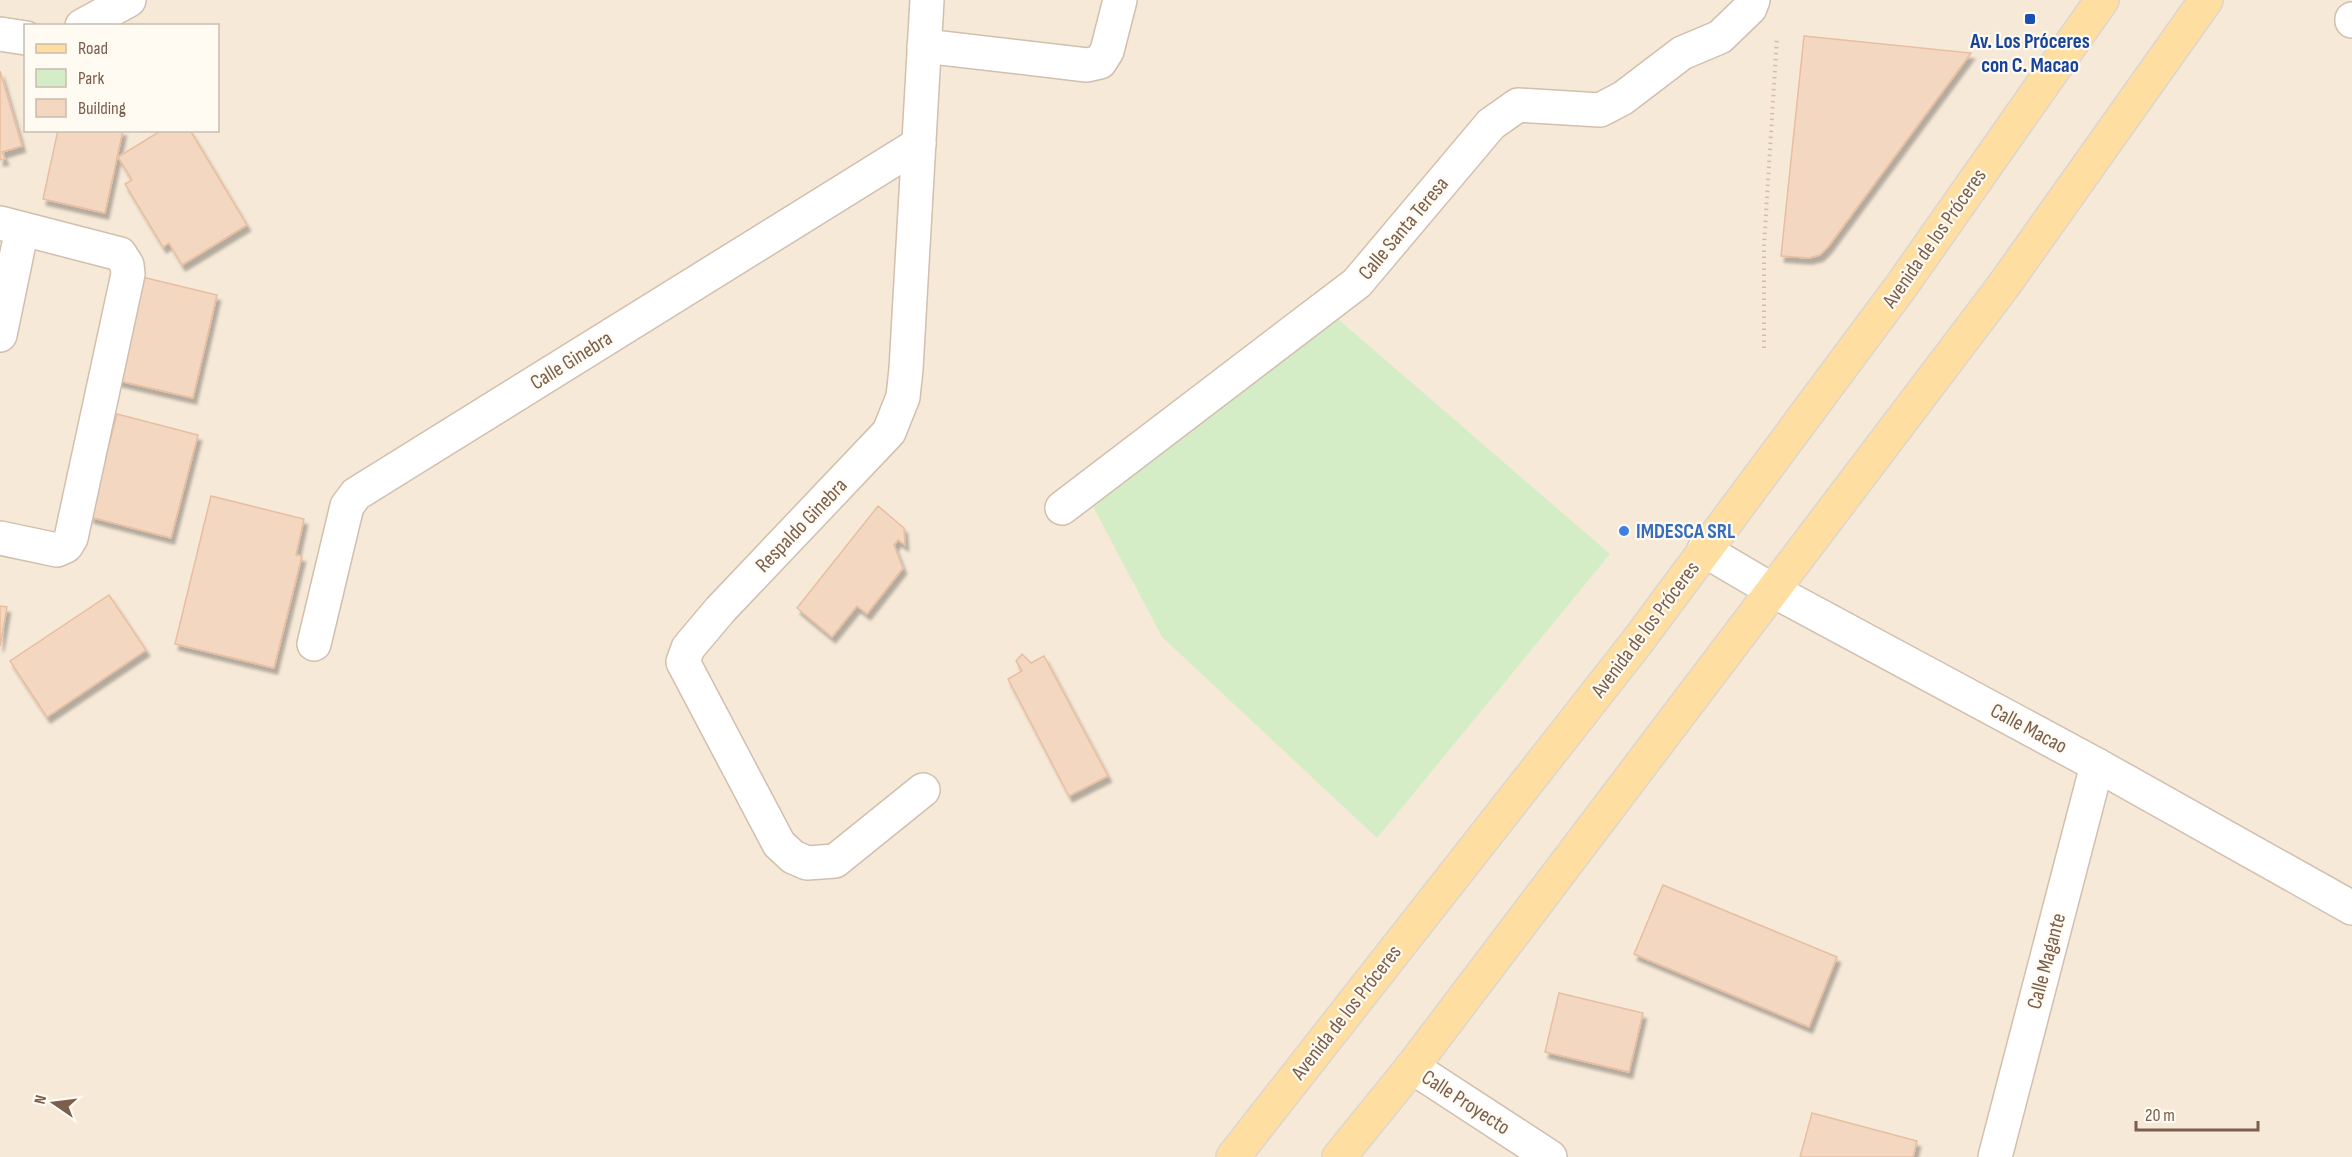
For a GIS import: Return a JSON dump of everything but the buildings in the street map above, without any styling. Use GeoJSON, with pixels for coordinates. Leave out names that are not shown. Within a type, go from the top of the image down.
{"type":"FeatureCollection","features":[{"type":"Feature","properties":{"kind":"main road","name":"Avenida de los Próceres"},"geometry":{"type":"LineString","coordinates":[[1233,1157],[1637,642],[1902,285],[2102,0]]}},
{"type":"Feature","properties":{"kind":"main road"},"geometry":{"type":"LineString","coordinates":[[1339,1157],[1412,1066],[2004,285],[2206,0]]}},
{"type":"Feature","properties":{"kind":"street"},"geometry":{"type":"LineString","coordinates":[[86,24],[129,0]]}},
{"type":"Feature","properties":{"kind":"street","name":"Respaldo Ginebra"},"geometry":{"type":"LineString","coordinates":[[923,790],[835,861],[807,863],[793,857],[779,844],[683,662],[684,654],[720,610],[889,432],[897,417],[906,369],[927,0]]}},
{"type":"Feature","properties":{"kind":"street"},"geometry":{"type":"LineString","coordinates":[[924,46],[1094,64],[1100,62],[1107,51],[1120,0]]}},
{"type":"Feature","properties":{"kind":"street","name":"Calle Santa Teresa"},"geometry":{"type":"LineString","coordinates":[[1062,508],[1357,283],[1491,124],[1518,105],[1600,110],[1623,98],[1661,72],[1682,53],[1719,37],[1750,8],[1753,0]]}},
{"type":"Feature","properties":{"kind":"street"},"geometry":{"type":"LineString","coordinates":[[0,34],[24,38]]}},
{"type":"Feature","properties":{"kind":"street","name":"Calle Ginebra"},"geometry":{"type":"LineString","coordinates":[[314,644],[347,506],[356,494],[919,144]]}},
{"type":"Feature","properties":{"kind":"street"},"geometry":{"type":"LineString","coordinates":[[0,335],[11,226],[120,254],[127,265],[128,274],[71,538],[66,546],[57,550],[0,538]]}},
{"type":"Feature","properties":{"kind":"street","name":"Calle Macao"},"geometry":{"type":"LineString","coordinates":[[1704,550],[1772,590],[2097,765],[2352,908]]}},
{"type":"Feature","properties":{"kind":"street","name":"Calle Magante"},"geometry":{"type":"LineString","coordinates":[[1995,1157],[2097,765]]}},
{"type":"Feature","properties":{"kind":"street","name":"Calle Proyecto"},"geometry":{"type":"LineString","coordinates":[[1412,1066],[1550,1157]]}},
{"type":"Feature","properties":{"kind":"path"},"geometry":{"type":"LineString","coordinates":[[1764,348],[1765,222],[1777,35]]}},
{"type":"Feature","properties":{"kind":"shaded area"},"geometry":{"type":"Polygon","coordinates":[[[0,0],[2352,0],[2352,1157],[0,1157],[0,0]]]}},
{"type":"Feature","properties":{"kind":"green space"},"geometry":{"type":"Polygon","coordinates":[[[1330,312],[1610,554],[1377,838],[1162,637],[1087,495],[1330,312]]]}},
{"type":"Feature","properties":{"kind":"place","name":"Av. Los Próceres con C. Macao"},"geometry":{"type":"Point","coordinates":[2030,19]}},
{"type":"Feature","properties":{"kind":"place","name":"IMDESCA SRL"},"geometry":{"type":"Point","coordinates":[1624,531]}}]}
